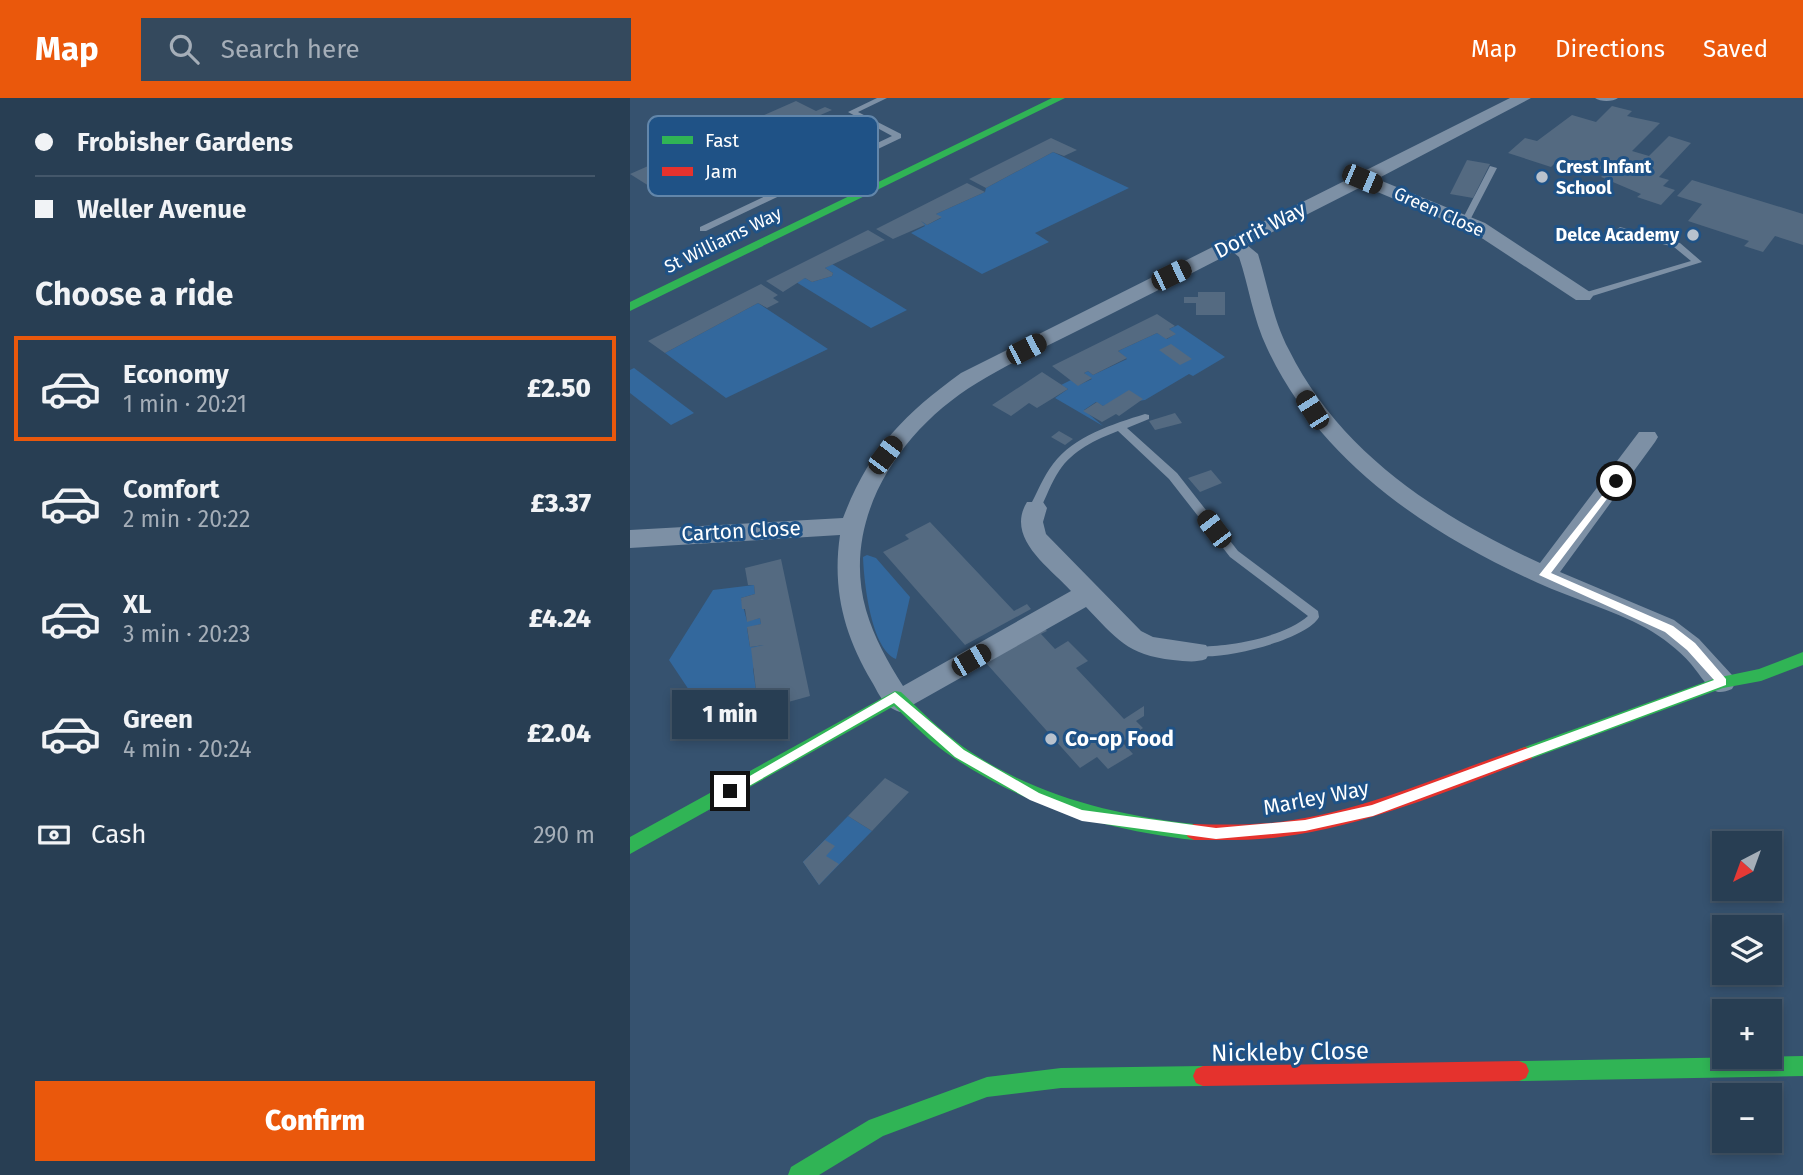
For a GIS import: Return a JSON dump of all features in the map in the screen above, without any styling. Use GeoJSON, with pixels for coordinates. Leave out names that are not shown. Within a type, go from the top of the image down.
{"type":"FeatureCollection","features":[{"type":"Feature","properties":{"kind":"street","name":"St Williams Way"},"geometry":{"type":"LineString","coordinates":[[878,186],[1060,98]]}},
{"type":"Feature","properties":{"kind":"street","name":"Dorrit Way"},"geometry":{"type":"LineString","coordinates":[[898,699],[868,654],[854,617],[847,576],[847,552],[852,526],[868,485],[891,447],[912,423],[954,387],[1523,98]]}},
{"type":"Feature","properties":{"kind":"street","name":"Green Close"},"geometry":{"type":"LineString","coordinates":[[1362,179],[1465,222],[1583,296]]}},
{"type":"Feature","properties":{"kind":"street","name":"St Williams Way"},"geometry":{"type":"LineString","coordinates":[[630,307],[858,196]]}},
{"type":"Feature","properties":{"kind":"street"},"geometry":{"type":"LineString","coordinates":[[1233,244],[1248,254],[1265,321],[1290,375],[1330,433],[1382,480],[1428,513],[1544,575],[1669,629],[1691,646],[1722,682]]}},
{"type":"Feature","properties":{"kind":"street"},"geometry":{"type":"LineString","coordinates":[[1544,575],[1647,437]]}},
{"type":"Feature","properties":{"kind":"street"},"geometry":{"type":"LineString","coordinates":[[1035,508],[1031,528],[1034,537],[1141,645],[1160,650],[1197,652]]}},
{"type":"Feature","properties":{"kind":"street","name":"Carton Close"},"geometry":{"type":"LineString","coordinates":[[630,539],[852,526]]}},
{"type":"Feature","properties":{"kind":"street"},"geometry":{"type":"LineString","coordinates":[[630,846],[1089,593]]}},
{"type":"Feature","properties":{"kind":"street","name":"Marley Way"},"geometry":{"type":"LineString","coordinates":[[898,699],[960,753],[1053,805],[1104,820],[1187,832],[1228,834],[1305,825],[1373,810],[1722,682],[1760,676],[1803,658]]}},
{"type":"Feature","properties":{"kind":"street","name":"Nickleby Close"},"geometry":{"type":"LineString","coordinates":[[799,1175],[877,1128],[987,1087],[1061,1078],[1803,1066]]}},
{"type":"Feature","properties":{"kind":"lane"},"geometry":{"type":"LineString","coordinates":[[860,116],[852,112],[883,98]]}},
{"type":"Feature","properties":{"kind":"lane"},"geometry":{"type":"LineString","coordinates":[[1599,98],[1614,98]]}},
{"type":"Feature","properties":{"kind":"lane"},"geometry":{"type":"LineString","coordinates":[[878,126],[898,136],[878,145]]}},
{"type":"Feature","properties":{"kind":"lane"},"geometry":{"type":"LineString","coordinates":[[1465,222],[1493,168]]}},
{"type":"Feature","properties":{"kind":"lane"},"geometry":{"type":"LineString","coordinates":[[702,229],[772,196]]}},
{"type":"Feature","properties":{"kind":"lane"},"geometry":{"type":"LineString","coordinates":[[1583,296],[1698,262],[1676,245],[1620,230]]}},
{"type":"Feature","properties":{"kind":"lane"},"geometry":{"type":"LineString","coordinates":[[1035,508],[1056,467],[1067,455],[1089,440],[1145,416]]}},
{"type":"Feature","properties":{"kind":"lane"},"geometry":{"type":"LineString","coordinates":[[1121,428],[1173,476],[1234,554],[1314,615],[1309,622],[1264,644],[1236,650],[1197,652]]}},
{"type":"Feature","properties":{"kind":"shaded area"},"geometry":{"type":"Polygon","coordinates":[[[1053,152],[1129,188],[1035,233],[1049,242],[982,274],[911,233],[925,226],[921,221],[927,225],[941,218],[936,214],[985,192],[986,188],[1053,152]]]}},
{"type":"Feature","properties":{"kind":"shaded area"},"geometry":{"type":"Polygon","coordinates":[[[832,264],[907,310],[871,328],[796,282],[805,278],[812,282],[832,276],[833,273],[825,268],[832,264]]]}},
{"type":"Feature","properties":{"kind":"shaded area"},"geometry":{"type":"Polygon","coordinates":[[[758,303],[828,349],[726,398],[665,353],[758,303]]]}},
{"type":"Feature","properties":{"kind":"shaded area"},"geometry":{"type":"Polygon","coordinates":[[[1178,325],[1225,357],[1145,400],[1103,406],[1096,402],[1084,410],[1103,426],[1055,398],[1068,389],[1061,385],[1071,380],[1079,385],[1092,379],[1084,373],[1088,371],[1093,375],[1127,359],[1118,351],[1157,333],[1167,339],[1175,334],[1169,329],[1178,325]]]}},
{"type":"Feature","properties":{"kind":"shaded area"},"geometry":{"type":"Polygon","coordinates":[[[634,368],[694,413],[671,425],[630,393],[630,370],[634,368]]]}},
{"type":"Feature","properties":{"kind":"shaded area"},"geometry":{"type":"Polygon","coordinates":[[[867,555],[876,558],[910,597],[896,659],[887,653],[880,642],[870,614],[863,557],[867,555]]]}},
{"type":"Feature","properties":{"kind":"shaded area"},"geometry":{"type":"Polygon","coordinates":[[[754,585],[755,594],[741,598],[747,621],[760,618],[761,624],[747,628],[750,647],[764,645],[753,669],[756,690],[699,705],[669,660],[713,590],[754,585]]]}},
{"type":"Feature","properties":{"kind":"shaded area"},"geometry":{"type":"Polygon","coordinates":[[[848,816],[872,831],[819,885],[803,862],[848,816]]]}},
{"type":"Feature","properties":{"kind":"building"},"geometry":{"type":"Polygon","coordinates":[[[796,101],[816,111],[825,107],[832,110],[818,116],[762,116],[796,101]]]}},
{"type":"Feature","properties":{"kind":"building"},"geometry":{"type":"Polygon","coordinates":[[[1612,106],[1632,111],[1627,116],[1660,123],[1632,151],[1649,156],[1669,136],[1691,143],[1659,177],[1669,180],[1663,186],[1675,190],[1661,205],[1637,197],[1641,194],[1601,177],[1605,173],[1559,159],[1551,167],[1508,153],[1525,138],[1537,141],[1572,115],[1596,122],[1612,106]]]}},
{"type":"Feature","properties":{"kind":"building"},"geometry":{"type":"Polygon","coordinates":[[[1051,138],[1077,150],[1064,156],[1053,152],[986,188],[969,179],[1051,138]]]}},
{"type":"Feature","properties":{"kind":"building"},"geometry":{"type":"Polygon","coordinates":[[[1467,160],[1490,164],[1473,198],[1450,194],[1467,160]]]}},
{"type":"Feature","properties":{"kind":"building"},"geometry":{"type":"Polygon","coordinates":[[[648,166],[648,185],[630,174],[648,166]]]}},
{"type":"Feature","properties":{"kind":"building"},"geometry":{"type":"Polygon","coordinates":[[[1692,180],[1803,214],[1803,245],[1775,236],[1763,252],[1744,246],[1749,241],[1688,221],[1702,204],[1677,196],[1692,180]]]}},
{"type":"Feature","properties":{"kind":"building"},"geometry":{"type":"Polygon","coordinates":[[[967,183],[985,192],[936,214],[942,217],[927,225],[921,221],[925,225],[893,239],[876,229],[967,183]]]}},
{"type":"Feature","properties":{"kind":"building"},"geometry":{"type":"Polygon","coordinates":[[[868,230],[885,240],[825,268],[833,273],[832,276],[812,282],[805,278],[783,292],[766,281],[868,230]]]}},
{"type":"Feature","properties":{"kind":"building"},"geometry":{"type":"Polygon","coordinates":[[[761,284],[778,295],[773,298],[779,302],[767,308],[758,303],[665,353],[648,341],[761,284]]]}},
{"type":"Feature","properties":{"kind":"building"},"geometry":{"type":"Polygon","coordinates":[[[1198,292],[1225,292],[1225,315],[1196,315],[1196,303],[1184,303],[1184,297],[1198,297],[1198,292]]]}},
{"type":"Feature","properties":{"kind":"building"},"geometry":{"type":"Polygon","coordinates":[[[1157,314],[1175,326],[1169,329],[1176,334],[1166,339],[1157,333],[1118,351],[1127,358],[1093,375],[1088,371],[1084,373],[1092,378],[1078,386],[1052,366],[1157,314]]]}},
{"type":"Feature","properties":{"kind":"building"},"geometry":{"type":"Polygon","coordinates":[[[1171,344],[1192,359],[1180,365],[1159,350],[1171,344]]]}},
{"type":"Feature","properties":{"kind":"building"},"geometry":{"type":"Polygon","coordinates":[[[1042,372],[1068,389],[1037,408],[1029,403],[1011,416],[992,405],[1042,372]]]}},
{"type":"Feature","properties":{"kind":"building"},"geometry":{"type":"Polygon","coordinates":[[[1129,390],[1143,399],[1119,416],[1116,414],[1102,422],[1083,411],[1097,402],[1103,406],[1129,390]]]}},
{"type":"Feature","properties":{"kind":"building"},"geometry":{"type":"Polygon","coordinates":[[[1175,413],[1182,423],[1155,430],[1149,421],[1175,413]]]}},
{"type":"Feature","properties":{"kind":"building"},"geometry":{"type":"Polygon","coordinates":[[[1059,431],[1073,439],[1065,445],[1051,437],[1059,431]]]}},
{"type":"Feature","properties":{"kind":"building"},"geometry":{"type":"Polygon","coordinates":[[[1211,470],[1222,483],[1200,492],[1188,478],[1211,470]]]}},
{"type":"Feature","properties":{"kind":"building"},"geometry":{"type":"Polygon","coordinates":[[[930,522],[1014,611],[1027,604],[1031,609],[965,645],[883,552],[909,539],[905,535],[930,522]]]}},
{"type":"Feature","properties":{"kind":"building"},"geometry":{"type":"Polygon","coordinates":[[[781,559],[810,696],[752,712],[749,692],[756,690],[751,648],[764,645],[750,647],[747,627],[761,624],[760,618],[747,622],[745,609],[742,609],[741,598],[755,594],[754,585],[748,585],[745,568],[781,559]]]}},
{"type":"Feature","properties":{"kind":"building"},"geometry":{"type":"Polygon","coordinates":[[[1045,629],[1047,631],[1041,634],[1055,649],[1068,641],[1088,661],[1076,668],[1124,719],[1144,706],[1144,716],[1136,721],[1143,728],[1122,742],[1133,754],[1108,769],[1097,757],[1080,768],[986,663],[1045,629]]]}},
{"type":"Feature","properties":{"kind":"building"},"geometry":{"type":"Polygon","coordinates":[[[885,778],[909,792],[872,831],[848,816],[885,778]]]}},
{"type":"Feature","properties":{"kind":"building"},"geometry":{"type":"Polygon","coordinates":[[[825,840],[835,846],[826,856],[839,864],[819,885],[803,862],[825,840]]]}},
{"type":"Feature","properties":{"kind":"traffic: fast"},"geometry":{"type":"LineString","coordinates":[[878,186],[1060,98]]}},
{"type":"Feature","properties":{"kind":"traffic: fast"},"geometry":{"type":"LineString","coordinates":[[630,307],[858,196]]}},
{"type":"Feature","properties":{"kind":"traffic: fast"},"geometry":{"type":"LineString","coordinates":[[1525,754],[1722,682],[1761,675],[1803,658]]}},
{"type":"Feature","properties":{"kind":"traffic: fast"},"geometry":{"type":"LineString","coordinates":[[630,846],[895,697],[959,753],[1014,784],[1072,808],[1101,816],[1194,832]]}},
{"type":"Feature","properties":{"kind":"traffic: fast"},"geometry":{"type":"LineString","coordinates":[[1519,1071],[1803,1066]]}},
{"type":"Feature","properties":{"kind":"traffic: fast"},"geometry":{"type":"LineString","coordinates":[[799,1175],[877,1128],[987,1087],[1061,1078],[1203,1076]]}},
{"type":"Feature","properties":{"kind":"traffic: jam"},"geometry":{"type":"LineString","coordinates":[[1194,832],[1280,830],[1322,822],[1405,798],[1525,754]]}},
{"type":"Feature","properties":{"kind":"traffic: jam"},"geometry":{"type":"LineString","coordinates":[[1203,1076],[1519,1071]]}},
{"type":"Feature","properties":{"kind":"place","name":"Crest Infant School"},"geometry":{"type":"Point","coordinates":[1542,177]}},
{"type":"Feature","properties":{"kind":"place","name":"Delce Academy"},"geometry":{"type":"Point","coordinates":[1693,235]}},
{"type":"Feature","properties":{"kind":"place","name":"Co-op Food"},"geometry":{"type":"Point","coordinates":[1051,739]}},
{"type":"Feature","properties":{"kind":"route"},"geometry":{"type":"LineString","coordinates":[[730,791],[895,696],[933,733],[960,753],[1035,797],[1082,815],[1216,834],[1305,825],[1373,810],[1722,682],[1691,646],[1669,629],[1544,575],[1616,481]]}}]}
